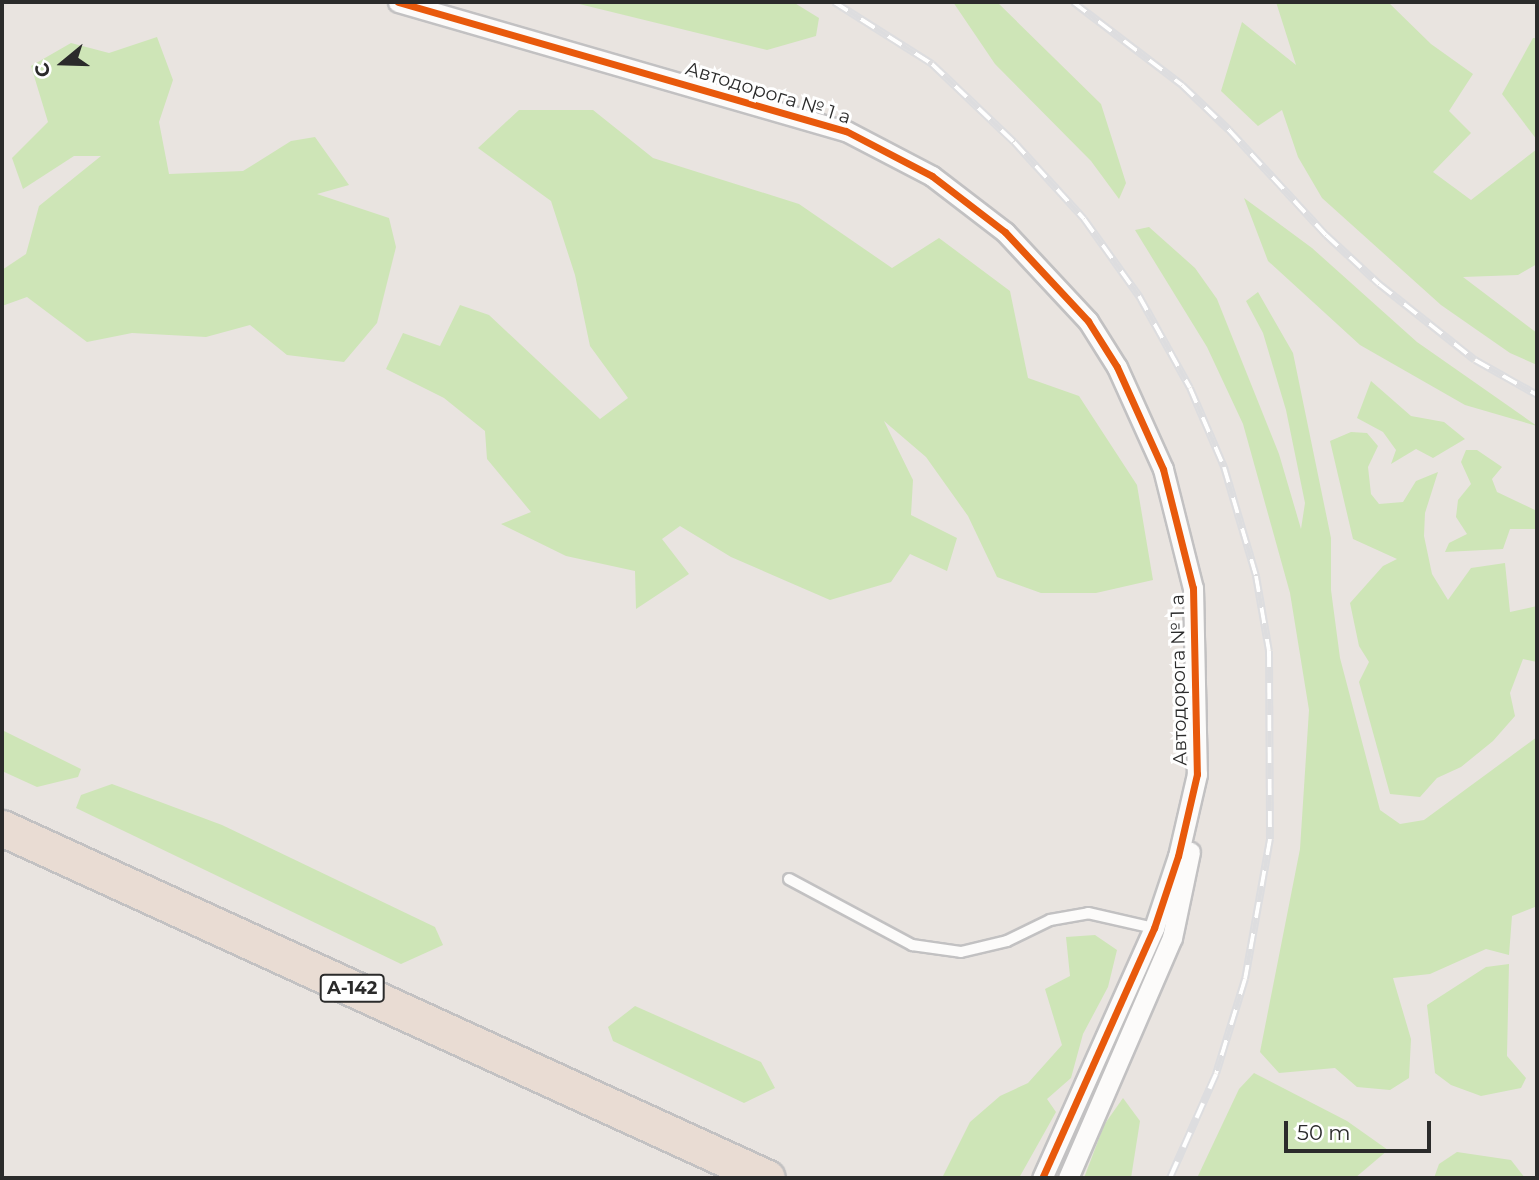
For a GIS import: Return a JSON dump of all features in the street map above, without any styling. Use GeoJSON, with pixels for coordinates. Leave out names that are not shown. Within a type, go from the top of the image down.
{"type":"FeatureCollection","features":[{"type":"Feature","properties":{"kind":"highway","name":"А-142"},"geometry":{"type":"LineString","coordinates":[[2,828],[767,1178]]}},
{"type":"Feature","properties":{"kind":"street","name":"Автодорога № 1 а"},"geometry":{"type":"LineString","coordinates":[[398,2],[846,131],[932,176],[1005,232],[1088,321],[1117,367],[1163,468],[1193,588],[1197,774],[1178,856],[1154,928],[1042,1178]]}},
{"type":"Feature","properties":{"kind":"street"},"geometry":{"type":"LineString","coordinates":[[1068,1178],[1171,938],[1189,862],[1197,774]]}},
{"type":"Feature","properties":{"kind":"street"},"geometry":{"type":"LineString","coordinates":[[702,1149],[726,1178]]}},
{"type":"Feature","properties":{"kind":"lane"},"geometry":{"type":"LineString","coordinates":[[789,879],[912,944],[961,952],[1007,941],[1050,920],[1088,913],[1154,928]]}},
{"type":"Feature","properties":{"kind":"green space"},"geometry":{"type":"Polygon","coordinates":[[[571,2],[793,2],[819,18],[816,36],[767,50],[571,2]]]}},
{"type":"Feature","properties":{"kind":"green space"},"geometry":{"type":"Polygon","coordinates":[[[953,2],[997,2],[1101,104],[1126,183],[1119,199],[1091,161],[995,64],[953,2]]]}},
{"type":"Feature","properties":{"kind":"green space"},"geometry":{"type":"Polygon","coordinates":[[[1276,2],[1388,2],[1431,44],[1473,74],[1449,111],[1471,133],[1433,172],[1471,200],[1537,149],[1537,264],[1518,275],[1463,277],[1537,333],[1537,365],[1510,353],[1441,305],[1322,198],[1298,157],[1282,110],[1258,126],[1221,91],[1242,22],[1296,65],[1276,2]]]}},
{"type":"Feature","properties":{"kind":"green space"},"geometry":{"type":"Polygon","coordinates":[[[157,37],[173,80],[159,122],[169,174],[243,171],[291,141],[315,137],[349,185],[317,194],[389,218],[396,247],[377,323],[344,362],[287,355],[250,325],[206,337],[132,333],[87,342],[27,297],[2,306],[2,270],[26,254],[39,206],[101,156],[74,156],[23,189],[12,158],[48,122],[31,66],[71,43],[109,53],[157,37]]]}},
{"type":"Feature","properties":{"kind":"green space"},"geometry":{"type":"Polygon","coordinates":[[[1533,38],[1537,38],[1537,140],[1502,94],[1533,38]]]}},
{"type":"Feature","properties":{"kind":"green space"},"geometry":{"type":"Polygon","coordinates":[[[519,110],[593,110],[653,158],[799,204],[892,268],[939,238],[1010,291],[1028,378],[1079,396],[1137,485],[1153,580],[1096,593],[1041,593],[997,577],[968,516],[926,457],[884,421],[913,480],[911,515],[957,538],[947,571],[910,554],[891,582],[830,600],[731,557],[680,526],[662,539],[689,574],[636,609],[635,571],[566,556],[501,524],[531,512],[487,459],[485,431],[444,398],[386,369],[403,333],[440,346],[460,305],[489,315],[600,419],[628,398],[590,346],[575,275],[551,201],[478,148],[519,110]]]}},
{"type":"Feature","properties":{"kind":"green space"},"geometry":{"type":"Polygon","coordinates":[[[1244,198],[1312,248],[1417,342],[1537,426],[1465,405],[1360,345],[1268,261],[1244,198]]]}},
{"type":"Feature","properties":{"kind":"green space"},"geometry":{"type":"Polygon","coordinates":[[[1149,227],[1195,268],[1217,299],[1279,454],[1301,529],[1305,503],[1286,410],[1263,333],[1246,301],[1258,292],[1293,353],[1331,538],[1331,590],[1340,658],[1380,810],[1400,824],[1424,820],[1537,737],[1535,907],[1512,916],[1509,955],[1486,949],[1430,974],[1393,978],[1411,1039],[1409,1078],[1390,1090],[1357,1087],[1335,1068],[1279,1073],[1260,1052],[1300,849],[1309,710],[1290,593],[1243,424],[1207,347],[1135,230],[1149,227]]]}},
{"type":"Feature","properties":{"kind":"green space"},"geometry":{"type":"Polygon","coordinates":[[[1371,381],[1411,416],[1444,422],[1465,439],[1433,458],[1416,449],[1391,464],[1396,450],[1383,432],[1357,418],[1371,381]]]}},
{"type":"Feature","properties":{"kind":"green space"},"geometry":{"type":"Polygon","coordinates":[[[1351,432],[1367,433],[1378,446],[1368,467],[1371,494],[1379,504],[1403,502],[1416,481],[1438,472],[1425,513],[1424,536],[1432,574],[1448,600],[1471,568],[1505,563],[1510,612],[1537,606],[1537,662],[1523,659],[1510,693],[1515,716],[1493,741],[1461,767],[1437,778],[1420,797],[1390,794],[1359,682],[1369,662],[1359,646],[1350,603],[1383,566],[1397,559],[1353,539],[1330,441],[1351,432]]]}},
{"type":"Feature","properties":{"kind":"green space"},"geometry":{"type":"Polygon","coordinates":[[[1466,450],[1477,450],[1502,467],[1492,479],[1497,492],[1537,511],[1537,529],[1510,529],[1503,549],[1445,552],[1449,543],[1467,534],[1456,517],[1458,500],[1471,484],[1461,462],[1466,450]]]}},
{"type":"Feature","properties":{"kind":"green space"},"geometry":{"type":"Polygon","coordinates":[[[2,730],[81,769],[78,777],[37,787],[2,771],[2,730]]]}},
{"type":"Feature","properties":{"kind":"green space"},"geometry":{"type":"Polygon","coordinates":[[[112,784],[222,825],[435,927],[443,945],[401,964],[76,808],[81,795],[112,784]]]}},
{"type":"Feature","properties":{"kind":"green space"},"geometry":{"type":"Polygon","coordinates":[[[1095,935],[1117,950],[1108,987],[1083,1034],[1071,1078],[1047,1099],[1056,1112],[1019,1178],[942,1178],[970,1122],[1000,1096],[1028,1083],[1062,1045],[1045,989],[1070,976],[1066,937],[1095,935]]]}},
{"type":"Feature","properties":{"kind":"green space"},"geometry":{"type":"Polygon","coordinates":[[[1509,964],[1507,1056],[1526,1078],[1521,1088],[1481,1096],[1451,1085],[1435,1073],[1427,1005],[1486,967],[1509,964]]]}},
{"type":"Feature","properties":{"kind":"green space"},"geometry":{"type":"Polygon","coordinates":[[[635,1006],[761,1062],[775,1088],[744,1103],[613,1041],[608,1027],[635,1006]]]}},
{"type":"Feature","properties":{"kind":"green space"},"geometry":{"type":"Polygon","coordinates":[[[1254,1073],[1347,1121],[1388,1150],[1355,1178],[1197,1178],[1239,1089],[1254,1073]]]}},
{"type":"Feature","properties":{"kind":"green space"},"geometry":{"type":"Polygon","coordinates":[[[1123,1098],[1140,1121],[1131,1178],[1084,1178],[1104,1125],[1123,1098]]]}},
{"type":"Feature","properties":{"kind":"green space"},"geometry":{"type":"Polygon","coordinates":[[[1457,1152],[1511,1160],[1525,1178],[1434,1178],[1439,1164],[1457,1152]]]}},
{"type":"Feature","properties":{"kind":"railway"},"geometry":{"type":"LineString","coordinates":[[834,2],[932,64],[1014,142],[1084,219],[1139,296],[1190,388],[1224,467],[1256,576],[1269,651],[1270,839],[1245,979],[1216,1074],[1170,1178]]}},
{"type":"Feature","properties":{"kind":"railway"},"geometry":{"type":"LineString","coordinates":[[1073,2],[1182,85],[1229,130],[1326,235],[1379,284],[1475,360],[1537,395]]}},
{"type":"Feature","properties":{"kind":"cycle path"},"geometry":{"type":"LineString","coordinates":[[398,2],[846,131],[932,176],[1005,232],[1088,321],[1117,367],[1163,469],[1193,588],[1197,774],[1178,856],[1154,928],[1042,1178]]}}]}
